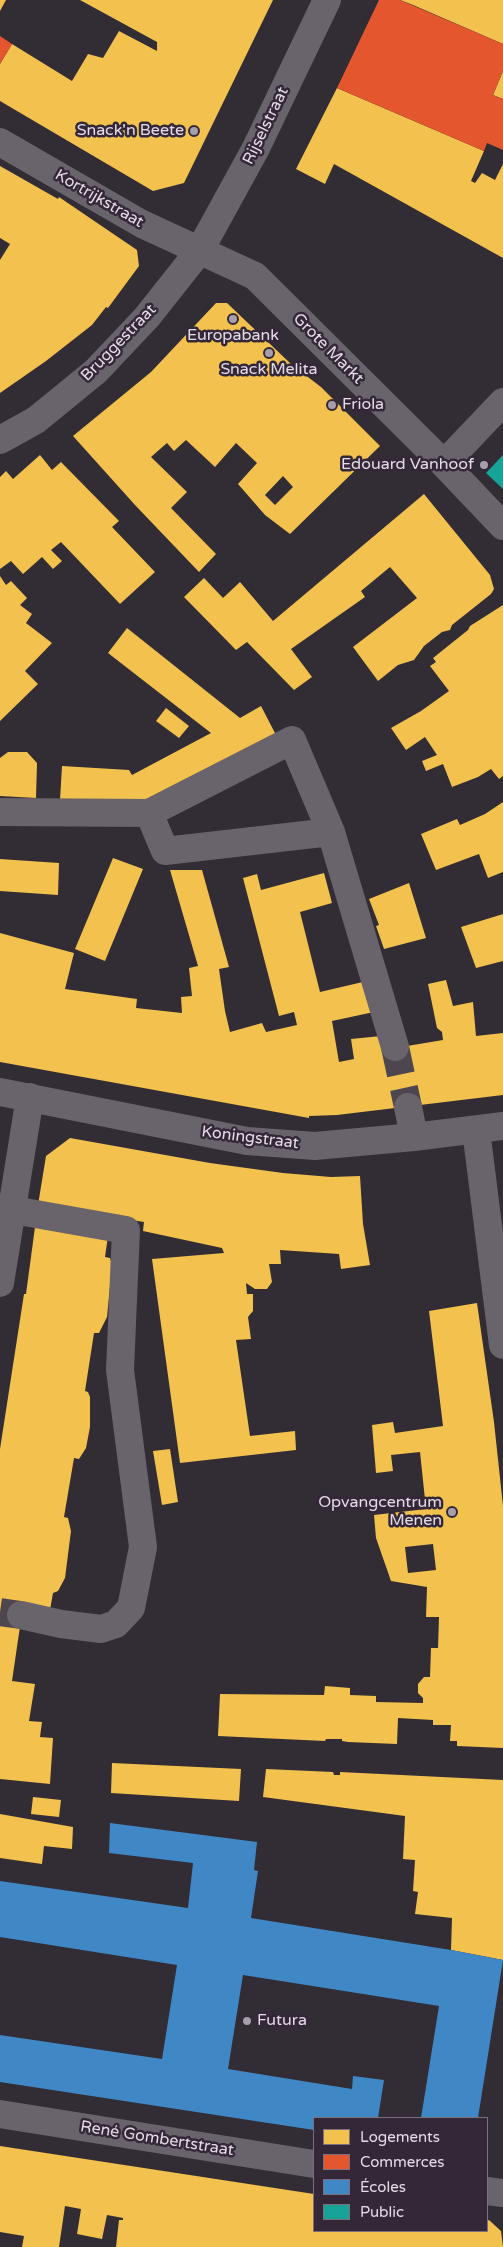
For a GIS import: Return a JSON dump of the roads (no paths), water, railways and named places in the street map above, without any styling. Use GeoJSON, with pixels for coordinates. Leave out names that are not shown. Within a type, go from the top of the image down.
{"type":"FeatureCollection","features":[{"type":"Feature","properties":{"kind":"street","name":"Rijselstraat"},"geometry":{"type":"LineString","coordinates":[[200,250],[256,148],[327,0]]}},
{"type":"Feature","properties":{"kind":"street","name":"Kortrijkstraat"},"geometry":{"type":"LineString","coordinates":[[0,142],[142,224],[200,250]]}},
{"type":"Feature","properties":{"kind":"street","name":"Bruggestraat"},"geometry":{"type":"LineString","coordinates":[[0,440],[36,420],[96,371],[147,317],[200,250]]}},
{"type":"Feature","properties":{"kind":"street","name":"Grote Markt"},"geometry":{"type":"LineString","coordinates":[[200,250],[255,276],[444,464],[503,526]]}},
{"type":"Feature","properties":{"kind":"street"},"geometry":{"type":"LineString","coordinates":[[444,464],[503,402]]}},
{"type":"Feature","properties":{"kind":"street"},"geometry":{"type":"LineString","coordinates":[[0,812],[149,813],[292,740],[331,832],[395,1047]]}},
{"type":"Feature","properties":{"kind":"street"},"geometry":{"type":"LineString","coordinates":[[149,813],[165,851],[331,832]]}},
{"type":"Feature","properties":{"kind":"street","name":"Koningstraat"},"geometry":{"type":"LineString","coordinates":[[0,1092],[247,1141],[315,1146],[414,1137],[503,1126]]}},
{"type":"Feature","properties":{"kind":"street"},"geometry":{"type":"LineString","coordinates":[[0,1283],[30,1097]]}},
{"type":"Feature","properties":{"kind":"street"},"geometry":{"type":"LineString","coordinates":[[408,1107],[414,1137]]}},
{"type":"Feature","properties":{"kind":"street"},"geometry":{"type":"LineString","coordinates":[[476,1130],[503,1345]]}},
{"type":"Feature","properties":{"kind":"street"},"geometry":{"type":"LineString","coordinates":[[13,1210],[126,1230],[120,1370],[143,1547],[131,1608],[116,1624],[101,1629],[61,1624],[21,1615]]}},
{"type":"Feature","properties":{"kind":"street","name":"René Gombertstraat"},"geometry":{"type":"LineString","coordinates":[[0,2114],[313,2164]]}},
{"type":"Feature","properties":{"kind":"street"},"geometry":{"type":"LineString","coordinates":[[488,2191],[503,2193]]}},
{"type":"Feature","properties":{"kind":"tunnel"},"geometry":{"type":"LineString","coordinates":[[395,1047],[408,1107]]}},
{"type":"Feature","properties":{"kind":"tunnel"},"geometry":{"type":"LineString","coordinates":[[0,1612],[21,1615]]}},
{"type":"Feature","properties":{"kind":"place","name":"Snack'n Beete"},"geometry":{"type":"Point","coordinates":[194,131]}},
{"type":"Feature","properties":{"kind":"place","name":"Europabank"},"geometry":{"type":"Point","coordinates":[233,319]}},
{"type":"Feature","properties":{"kind":"place","name":"Snack Melita"},"geometry":{"type":"Point","coordinates":[269,353]}},
{"type":"Feature","properties":{"kind":"place","name":"Friola"},"geometry":{"type":"Point","coordinates":[332,405]}},
{"type":"Feature","properties":{"kind":"place","name":"Edouard Vanhoof"},"geometry":{"type":"Point","coordinates":[484,465]}},
{"type":"Feature","properties":{"kind":"place","name":"Opvangcentrum Menen"},"geometry":{"type":"Point","coordinates":[452,1512]}},
{"type":"Feature","properties":{"kind":"place","name":"Futura"},"geometry":{"type":"Point","coordinates":[247,2021]}}]}
